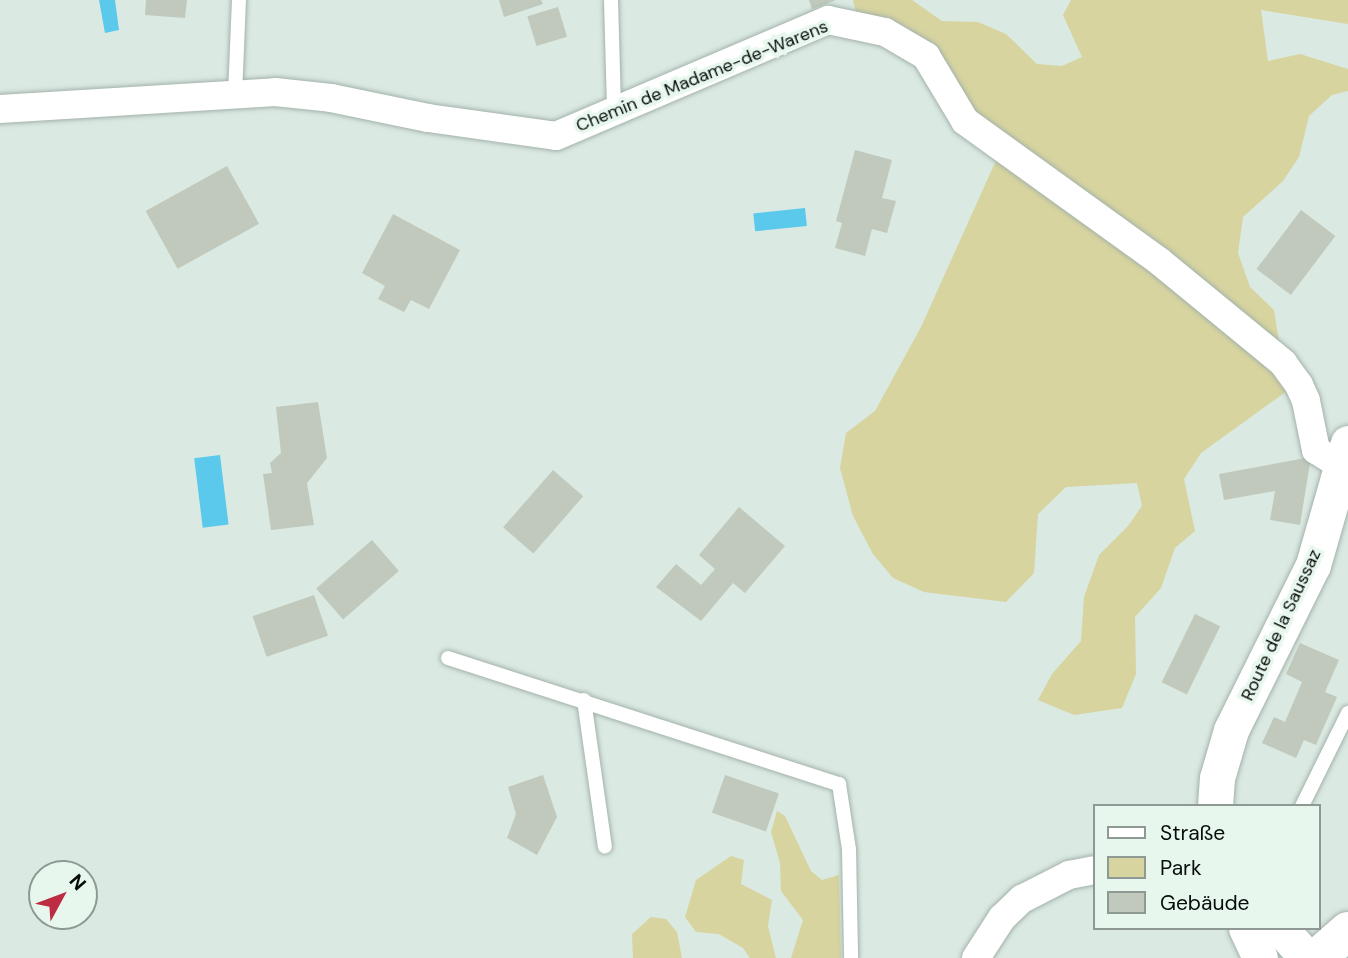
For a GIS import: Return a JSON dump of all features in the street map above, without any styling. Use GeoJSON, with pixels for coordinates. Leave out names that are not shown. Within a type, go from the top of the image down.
{"type":"FeatureCollection","features":[{"type":"Feature","properties":{"kind":"main road"},"geometry":{"type":"LineString","coordinates":[[1317,958],[1348,931]]}},
{"type":"Feature","properties":{"kind":"street","name":"Chemin de Madame-de-Warens"},"geometry":{"type":"LineString","coordinates":[[0,109],[275,92],[331,98],[428,118],[556,135],[828,20],[885,32],[926,56],[965,121],[1158,261],[1283,363],[1299,385],[1306,401],[1316,450],[1345,455]]}},
{"type":"Feature","properties":{"kind":"street","name":"Route de la Saussaz"},"geometry":{"type":"LineString","coordinates":[[1215,804],[1217,778],[1231,730],[1313,565],[1345,455]]}},
{"type":"Feature","properties":{"kind":"street"},"geometry":{"type":"LineString","coordinates":[[976,958],[1002,918],[1022,900],[1069,876],[1092,870]]}},
{"type":"Feature","properties":{"kind":"street"},"geometry":{"type":"LineString","coordinates":[[1247,930],[1260,958]]}},
{"type":"Feature","properties":{"kind":"street"},"geometry":{"type":"LineString","coordinates":[[1282,930],[1307,958]]}},
{"type":"Feature","properties":{"kind":"lane"},"geometry":{"type":"LineString","coordinates":[[234,95],[239,0]]}},
{"type":"Feature","properties":{"kind":"lane"},"geometry":{"type":"LineString","coordinates":[[611,0],[614,110]]}},
{"type":"Feature","properties":{"kind":"lane"},"geometry":{"type":"LineString","coordinates":[[448,658],[839,784],[849,849],[851,958]]}},
{"type":"Feature","properties":{"kind":"lane"},"geometry":{"type":"LineString","coordinates":[[584,700],[605,847]]}},
{"type":"Feature","properties":{"kind":"lane"},"geometry":{"type":"LineString","coordinates":[[1303,804],[1348,713]]}},
{"type":"Feature","properties":{"kind":"green space"},"geometry":{"type":"Polygon","coordinates":[[[853,0],[912,0],[942,21],[978,22],[1006,34],[1037,64],[1062,66],[1082,57],[1063,15],[1071,0],[1348,0],[1348,24],[1261,10],[1268,61],[1300,54],[1348,69],[1348,91],[1332,95],[1309,116],[1299,157],[1283,181],[1243,217],[1238,253],[1250,287],[1274,310],[1287,391],[1201,453],[1184,479],[1195,531],[1175,548],[1161,588],[1135,617],[1136,674],[1122,708],[1074,715],[1038,700],[1052,674],[1081,641],[1084,597],[1099,555],[1128,526],[1142,506],[1137,483],[1066,487],[1038,514],[1034,573],[1006,602],[924,592],[893,578],[873,554],[853,516],[840,468],[846,433],[875,411],[921,327],[998,156],[926,56],[859,26],[853,0]]]}},
{"type":"Feature","properties":{"kind":"green space"},"geometry":{"type":"Polygon","coordinates":[[[777,811],[785,816],[811,871],[822,880],[839,875],[841,958],[791,958],[803,920],[781,891],[780,863],[771,832],[777,811]]]}},
{"type":"Feature","properties":{"kind":"green space"},"geometry":{"type":"Polygon","coordinates":[[[731,856],[744,860],[741,884],[772,900],[768,926],[776,958],[750,958],[743,948],[719,934],[696,932],[685,917],[696,880],[731,856]]]}},
{"type":"Feature","properties":{"kind":"green space"},"geometry":{"type":"Polygon","coordinates":[[[651,917],[666,919],[677,932],[682,958],[633,958],[632,934],[651,917]]]}},
{"type":"Feature","properties":{"kind":"water"},"geometry":{"type":"Polygon","coordinates":[[[99,0],[115,0],[119,30],[105,33],[99,0]]]}},
{"type":"Feature","properties":{"kind":"water"},"geometry":{"type":"Polygon","coordinates":[[[805,208],[807,226],[755,231],[753,213],[805,208]]]}},
{"type":"Feature","properties":{"kind":"water"},"geometry":{"type":"Polygon","coordinates":[[[220,455],[229,524],[203,528],[194,458],[220,455]]]}},
{"type":"Feature","properties":{"kind":"building"},"geometry":{"type":"Polygon","coordinates":[[[146,0],[187,0],[185,18],[145,15],[146,0]]]}},
{"type":"Feature","properties":{"kind":"building"},"geometry":{"type":"Polygon","coordinates":[[[499,0],[541,0],[543,4],[504,17],[499,0]]]}},
{"type":"Feature","properties":{"kind":"building"},"geometry":{"type":"Polygon","coordinates":[[[809,0],[836,0],[812,9],[809,0]]]}},
{"type":"Feature","properties":{"kind":"building"},"geometry":{"type":"Polygon","coordinates":[[[558,7],[567,37],[536,46],[527,16],[558,7]]]}},
{"type":"Feature","properties":{"kind":"building"},"geometry":{"type":"Polygon","coordinates":[[[855,150],[892,160],[882,198],[896,201],[887,233],[872,229],[865,256],[835,248],[842,223],[836,221],[855,150]]]}},
{"type":"Feature","properties":{"kind":"building"},"geometry":{"type":"Polygon","coordinates":[[[227,166],[259,224],[178,269],[146,211],[227,166]]]}},
{"type":"Feature","properties":{"kind":"building"},"geometry":{"type":"Polygon","coordinates":[[[1301,210],[1335,236],[1291,295],[1256,269],[1301,210]]]}},
{"type":"Feature","properties":{"kind":"building"},"geometry":{"type":"Polygon","coordinates":[[[393,214],[460,250],[429,309],[411,300],[404,312],[378,299],[385,286],[362,273],[393,214]]]}},
{"type":"Feature","properties":{"kind":"building"},"geometry":{"type":"Polygon","coordinates":[[[318,402],[327,458],[307,483],[314,525],[271,530],[263,474],[272,473],[270,463],[281,453],[276,407],[318,402]]]}},
{"type":"Feature","properties":{"kind":"building"},"geometry":{"type":"Polygon","coordinates":[[[1311,457],[1300,525],[1270,520],[1275,491],[1224,500],[1219,474],[1311,457]]]}},
{"type":"Feature","properties":{"kind":"building"},"geometry":{"type":"Polygon","coordinates":[[[553,470],[583,496],[533,554],[503,527],[553,470]]]}},
{"type":"Feature","properties":{"kind":"building"},"geometry":{"type":"Polygon","coordinates":[[[739,507],[785,546],[745,593],[733,583],[701,621],[656,587],[676,564],[701,585],[715,569],[699,555],[739,507]]]}},
{"type":"Feature","properties":{"kind":"building"},"geometry":{"type":"Polygon","coordinates":[[[372,540],[399,571],[343,619],[316,589],[372,540]]]}},
{"type":"Feature","properties":{"kind":"building"},"geometry":{"type":"Polygon","coordinates":[[[314,595],[328,636],[267,657],[253,616],[314,595]]]}},
{"type":"Feature","properties":{"kind":"building"},"geometry":{"type":"Polygon","coordinates":[[[1195,614],[1220,626],[1187,695],[1162,682],[1195,614]]]}},
{"type":"Feature","properties":{"kind":"building"},"geometry":{"type":"Polygon","coordinates":[[[1300,643],[1339,660],[1325,692],[1337,697],[1316,745],[1304,740],[1296,758],[1262,743],[1274,717],[1285,722],[1302,682],[1286,674],[1300,643]]]}},
{"type":"Feature","properties":{"kind":"building"},"geometry":{"type":"Polygon","coordinates":[[[543,775],[557,817],[537,855],[507,838],[516,814],[508,787],[543,775]]]}},
{"type":"Feature","properties":{"kind":"building"},"geometry":{"type":"Polygon","coordinates":[[[725,775],[779,794],[766,831],[712,813],[725,775]]]}}]}
